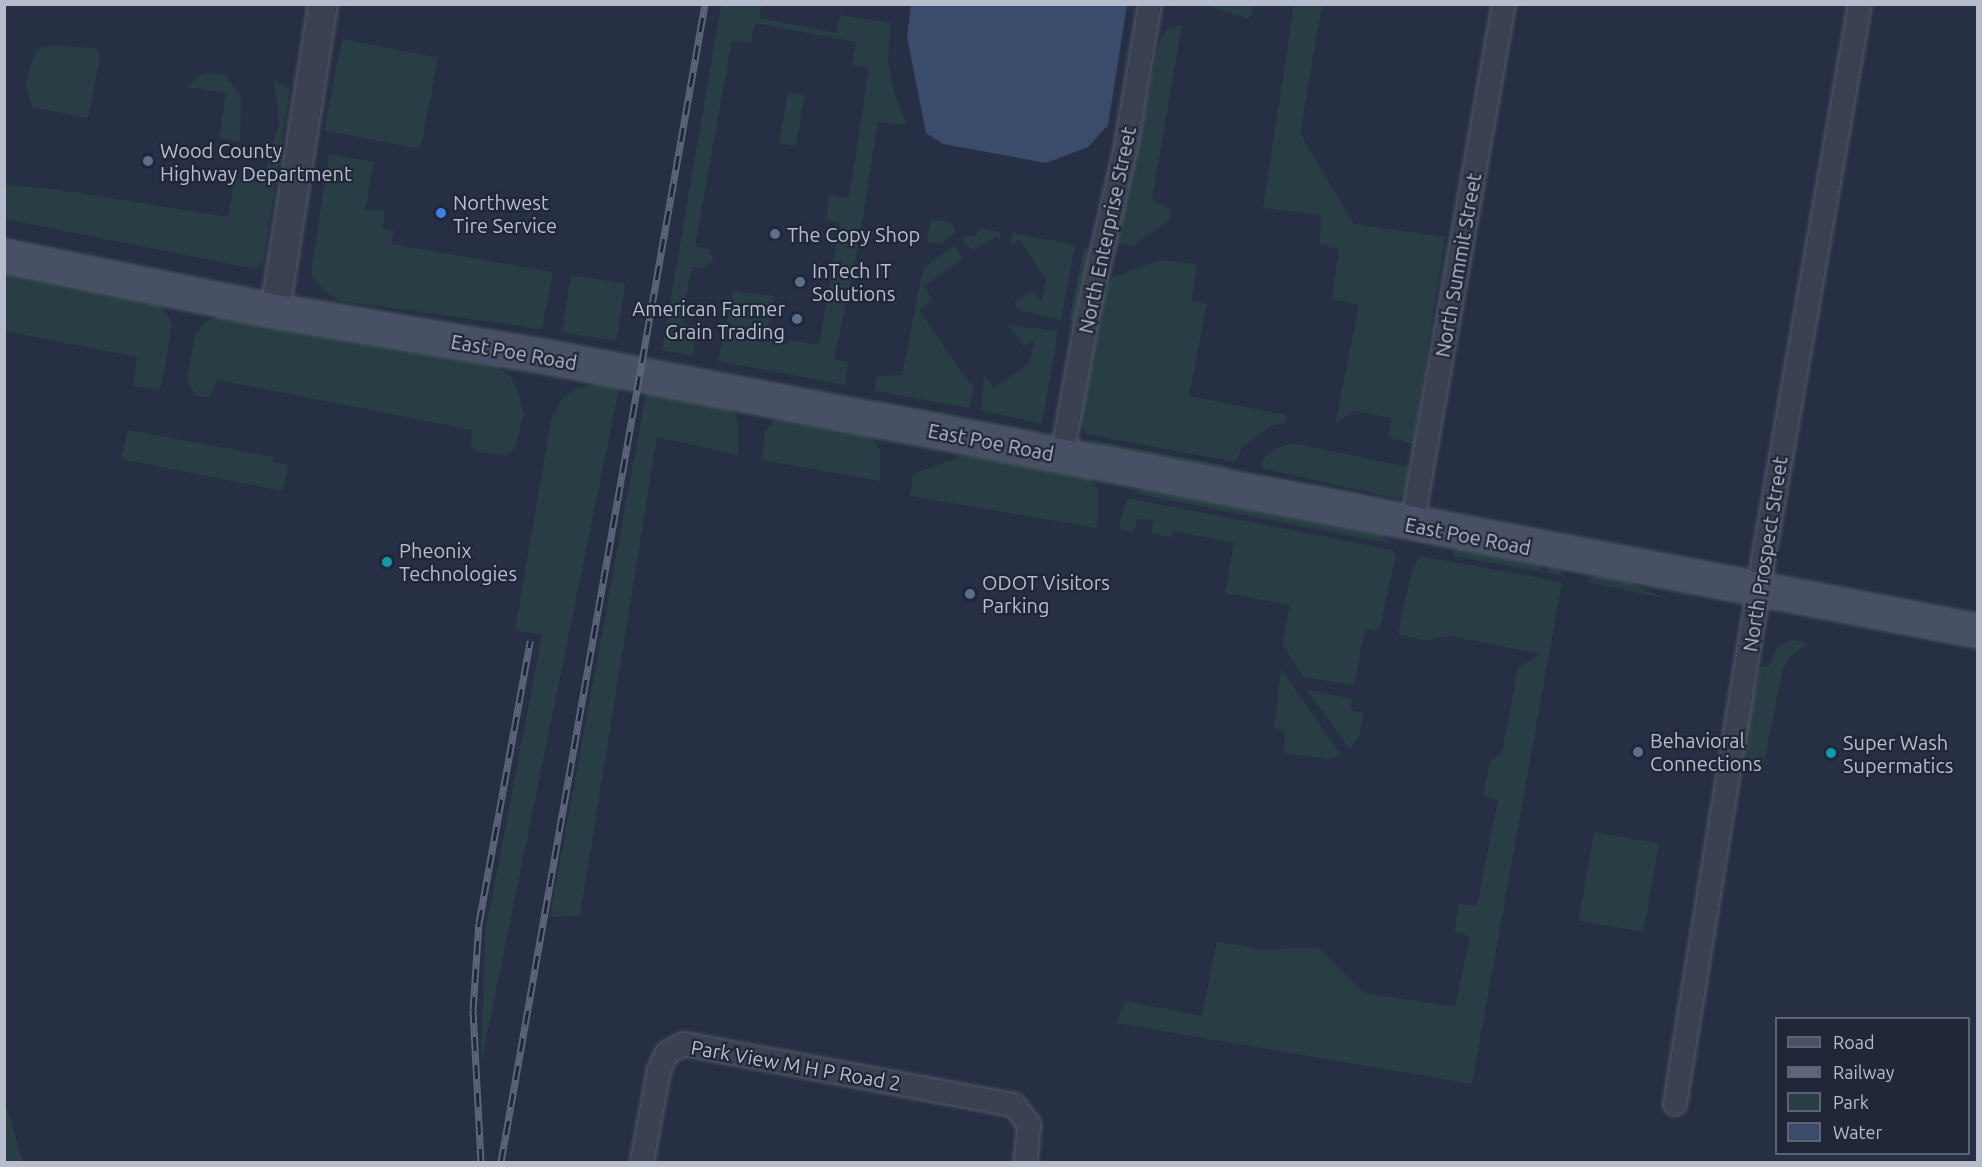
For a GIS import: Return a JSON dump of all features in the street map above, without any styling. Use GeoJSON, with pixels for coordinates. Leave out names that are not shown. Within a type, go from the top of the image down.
{"type":"FeatureCollection","features":[{"type":"Feature","properties":{"kind":"main road","name":"East Poe Road"},"geometry":{"type":"LineString","coordinates":[[4,256],[275,311],[548,357],[1412,525],[1977,631]]}},
{"type":"Feature","properties":{"kind":"street"},"geometry":{"type":"LineString","coordinates":[[275,311],[323,4]]}},
{"type":"Feature","properties":{"kind":"street","name":"North Enterprise Street"},"geometry":{"type":"LineString","coordinates":[[1062,456],[1087,318],[1126,146],[1150,4]]}},
{"type":"Feature","properties":{"kind":"street","name":"North Summit Street"},"geometry":{"type":"LineString","coordinates":[[1412,525],[1504,4]]}},
{"type":"Feature","properties":{"kind":"street","name":"North Prospect Street"},"geometry":{"type":"LineString","coordinates":[[1675,1104],[1758,590],[1860,4]]}},
{"type":"Feature","properties":{"kind":"street","name":"Park View M H P Road 2"},"geometry":{"type":"LineString","coordinates":[[642,1162],[659,1070],[667,1053],[684,1044],[1014,1105],[1029,1124],[1026,1162]]}},
{"type":"Feature","properties":{"kind":"green space"},"geometry":{"type":"Polygon","coordinates":[[[1254,4],[1249,19],[1205,5],[1254,4]]]}},
{"type":"Feature","properties":{"kind":"green space"},"geometry":{"type":"Polygon","coordinates":[[[1294,4],[1322,5],[1300,133],[1354,224],[1445,237],[1413,444],[1388,437],[1391,418],[1354,411],[1335,424],[1359,305],[1332,299],[1339,249],[1320,244],[1321,215],[1263,208],[1294,4]]]}},
{"type":"Feature","properties":{"kind":"green space"},"geometry":{"type":"Polygon","coordinates":[[[721,5],[762,5],[759,18],[836,33],[840,15],[891,23],[888,60],[894,93],[907,125],[878,122],[858,247],[834,359],[848,362],[845,385],[718,361],[733,291],[775,296],[766,337],[772,343],[788,345],[789,340],[819,345],[840,223],[826,220],[829,195],[849,198],[869,68],[852,65],[856,42],[755,23],[751,43],[732,41],[695,246],[708,249],[714,260],[704,268],[692,267],[681,323],[697,326],[693,356],[662,350],[721,5]]]}},
{"type":"Feature","properties":{"kind":"green space"},"geometry":{"type":"Polygon","coordinates":[[[1182,25],[1152,199],[1172,210],[1169,220],[1133,246],[1117,243],[1159,44],[1166,30],[1182,25]]]}},
{"type":"Feature","properties":{"kind":"green space"},"geometry":{"type":"Polygon","coordinates":[[[342,39],[438,58],[420,149],[324,130],[342,39]]]}},
{"type":"Feature","properties":{"kind":"green space"},"geometry":{"type":"Polygon","coordinates":[[[50,45],[96,48],[100,57],[88,118],[32,107],[25,83],[36,50],[50,45]]]}},
{"type":"Feature","properties":{"kind":"green space"},"geometry":{"type":"Polygon","coordinates":[[[203,73],[225,74],[241,97],[240,142],[219,138],[226,93],[186,87],[203,73]]]}},
{"type":"Feature","properties":{"kind":"green space"},"geometry":{"type":"Polygon","coordinates":[[[274,80],[290,89],[263,262],[254,269],[5,219],[5,185],[54,189],[228,217],[234,179],[262,183],[279,124],[274,80]]]}},
{"type":"Feature","properties":{"kind":"green space"},"geometry":{"type":"Polygon","coordinates":[[[788,92],[805,95],[796,146],[779,143],[788,92]]]}},
{"type":"Feature","properties":{"kind":"green space"},"geometry":{"type":"Polygon","coordinates":[[[329,154],[374,162],[365,210],[385,211],[382,229],[394,231],[392,244],[553,272],[542,329],[341,301],[327,293],[312,276],[312,267],[329,154]]]}},
{"type":"Feature","properties":{"kind":"green space"},"geometry":{"type":"Polygon","coordinates":[[[931,219],[953,223],[955,233],[940,244],[930,243],[927,239],[931,219]]]}},
{"type":"Feature","properties":{"kind":"green space"},"geometry":{"type":"Polygon","coordinates":[[[981,228],[1001,232],[1000,240],[997,236],[972,251],[963,239],[969,235],[973,238],[981,228]]]}},
{"type":"Feature","properties":{"kind":"green space"},"geometry":{"type":"Polygon","coordinates":[[[1012,233],[1075,245],[1061,320],[1020,311],[1014,303],[1032,290],[1041,302],[1046,280],[1020,240],[1011,245],[1012,233]]]}},
{"type":"Feature","properties":{"kind":"green space"},"geometry":{"type":"Polygon","coordinates":[[[955,245],[963,259],[924,286],[933,300],[919,310],[970,384],[974,382],[970,408],[874,391],[877,376],[902,375],[923,268],[955,245]]]}},
{"type":"Feature","properties":{"kind":"green space"},"geometry":{"type":"Polygon","coordinates":[[[1084,247],[1091,248],[1073,321],[1069,320],[1084,247]]]}},
{"type":"Feature","properties":{"kind":"green space"},"geometry":{"type":"Polygon","coordinates":[[[1160,260],[1197,264],[1192,301],[1207,304],[1189,396],[1287,415],[1285,423],[1271,426],[1243,446],[1235,462],[1087,434],[1080,420],[1105,290],[1112,278],[1160,260]]]}},
{"type":"Feature","properties":{"kind":"green space"},"geometry":{"type":"Polygon","coordinates":[[[5,272],[153,302],[164,309],[172,324],[162,384],[157,390],[133,386],[137,357],[5,331],[5,272]]]}},
{"type":"Feature","properties":{"kind":"green space"},"geometry":{"type":"Polygon","coordinates":[[[571,275],[625,284],[616,341],[562,332],[571,275]]]}},
{"type":"Feature","properties":{"kind":"green space"},"geometry":{"type":"Polygon","coordinates":[[[223,315],[492,363],[511,377],[518,391],[524,415],[515,448],[506,455],[483,453],[471,447],[472,430],[218,380],[209,397],[196,396],[187,381],[195,334],[205,322],[223,315]]]}},
{"type":"Feature","properties":{"kind":"green space"},"geometry":{"type":"Polygon","coordinates":[[[1009,325],[1058,331],[1042,424],[981,410],[984,375],[994,388],[1030,363],[1034,340],[1023,346],[1009,325]]]}},
{"type":"Feature","properties":{"kind":"green space"},"geometry":{"type":"Polygon","coordinates":[[[602,382],[620,384],[481,1064],[485,934],[542,635],[515,630],[551,420],[561,400],[575,389],[602,382]]]}},
{"type":"Feature","properties":{"kind":"green space"},"geometry":{"type":"Polygon","coordinates":[[[647,388],[733,407],[738,422],[738,455],[657,437],[580,916],[550,917],[647,388]]]}},
{"type":"Feature","properties":{"kind":"green space"},"geometry":{"type":"Polygon","coordinates":[[[878,400],[1042,432],[1022,436],[881,405],[878,400]]]}},
{"type":"Feature","properties":{"kind":"green space"},"geometry":{"type":"Polygon","coordinates":[[[776,417],[869,432],[880,450],[880,481],[762,460],[765,432],[776,417]]]}},
{"type":"Feature","properties":{"kind":"green space"},"geometry":{"type":"Polygon","coordinates":[[[128,430],[274,457],[273,462],[288,465],[282,491],[121,459],[128,430]]]}},
{"type":"Feature","properties":{"kind":"green space"},"geometry":{"type":"Polygon","coordinates":[[[1090,440],[1230,468],[1225,473],[1102,450],[1090,440]]]}},
{"type":"Feature","properties":{"kind":"green space"},"geometry":{"type":"Polygon","coordinates":[[[1292,443],[1409,467],[1406,491],[1399,499],[1261,468],[1263,459],[1271,451],[1292,443]]]}},
{"type":"Feature","properties":{"kind":"green space"},"geometry":{"type":"Polygon","coordinates":[[[965,455],[1090,476],[1099,491],[1097,528],[910,496],[913,474],[965,455]]]}},
{"type":"Feature","properties":{"kind":"green space"},"geometry":{"type":"Polygon","coordinates":[[[1264,475],[1356,492],[1395,502],[1265,481],[1264,475]]]}},
{"type":"Feature","properties":{"kind":"green space"},"geometry":{"type":"Polygon","coordinates":[[[1147,488],[1380,533],[1392,544],[1131,493],[1147,488]]]}},
{"type":"Feature","properties":{"kind":"green space"},"geometry":{"type":"Polygon","coordinates":[[[1127,498],[1393,550],[1396,556],[1379,631],[1365,629],[1354,685],[1303,677],[1282,643],[1290,605],[1225,593],[1234,543],[1173,531],[1172,537],[1151,533],[1154,520],[1137,519],[1133,533],[1118,529],[1127,498]]]}},
{"type":"Feature","properties":{"kind":"green space"},"geometry":{"type":"Polygon","coordinates":[[[1455,548],[1541,564],[1540,570],[1548,571],[1549,565],[1558,568],[1563,576],[1453,556],[1455,548]]]}},
{"type":"Feature","properties":{"kind":"green space"},"geometry":{"type":"Polygon","coordinates":[[[1420,556],[1562,582],[1472,1084],[1116,1023],[1125,1001],[1202,1016],[1217,941],[1262,950],[1318,947],[1364,993],[1455,1007],[1470,937],[1454,931],[1459,904],[1477,906],[1498,800],[1483,796],[1490,762],[1502,753],[1518,668],[1540,654],[1451,636],[1424,640],[1398,634],[1412,570],[1420,556]]]}},
{"type":"Feature","properties":{"kind":"green space"},"geometry":{"type":"Polygon","coordinates":[[[1595,575],[1626,581],[1667,599],[1587,582],[1595,575]]]}},
{"type":"Feature","properties":{"kind":"green space"},"geometry":{"type":"Polygon","coordinates":[[[1792,640],[1808,643],[1791,656],[1783,668],[1764,763],[1747,759],[1744,741],[1761,667],[1769,666],[1777,647],[1792,640]]]}},
{"type":"Feature","properties":{"kind":"green space"},"geometry":{"type":"Polygon","coordinates":[[[1281,669],[1341,755],[1328,759],[1283,753],[1286,732],[1274,728],[1281,669]]]}},
{"type":"Feature","properties":{"kind":"green space"},"geometry":{"type":"Polygon","coordinates":[[[1306,689],[1352,699],[1350,710],[1364,713],[1358,739],[1349,748],[1306,689]]]}},
{"type":"Feature","properties":{"kind":"green space"},"geometry":{"type":"Polygon","coordinates":[[[1594,832],[1659,843],[1643,932],[1578,921],[1594,832]]]}},
{"type":"Feature","properties":{"kind":"green space"},"geometry":{"type":"Polygon","coordinates":[[[5,1103],[23,1162],[5,1162],[5,1103]]]}},
{"type":"Feature","properties":{"kind":"water"},"geometry":{"type":"Polygon","coordinates":[[[911,5],[1127,5],[1108,125],[1088,147],[1046,163],[943,144],[926,133],[907,37],[911,5]]]}},
{"type":"Feature","properties":{"kind":"railway"},"geometry":{"type":"LineString","coordinates":[[501,1162],[705,4]]}},
{"type":"Feature","properties":{"kind":"railway"},"geometry":{"type":"LineString","coordinates":[[481,1162],[473,1010],[479,923],[530,641]]}},
{"type":"Feature","properties":{"kind":"place","name":"Wood County Highway Department"},"geometry":{"type":"Point","coordinates":[148,161]}},
{"type":"Feature","properties":{"kind":"place","name":"Northwest Tire Service"},"geometry":{"type":"Point","coordinates":[441,213]}},
{"type":"Feature","properties":{"kind":"place","name":"The Copy Shop"},"geometry":{"type":"Point","coordinates":[775,234]}},
{"type":"Feature","properties":{"kind":"place","name":"InTech IT Solutions"},"geometry":{"type":"Point","coordinates":[800,282]}},
{"type":"Feature","properties":{"kind":"place","name":"American Farmer Grain Trading"},"geometry":{"type":"Point","coordinates":[797,319]}},
{"type":"Feature","properties":{"kind":"place","name":"Pheonix Technologies"},"geometry":{"type":"Point","coordinates":[387,562]}},
{"type":"Feature","properties":{"kind":"place","name":"ODOT Visitors Parking"},"geometry":{"type":"Point","coordinates":[970,594]}},
{"type":"Feature","properties":{"kind":"place","name":"Behavioral Connections"},"geometry":{"type":"Point","coordinates":[1638,752]}},
{"type":"Feature","properties":{"kind":"place","name":"Super Wash Supermatics"},"geometry":{"type":"Point","coordinates":[1831,753]}}]}
